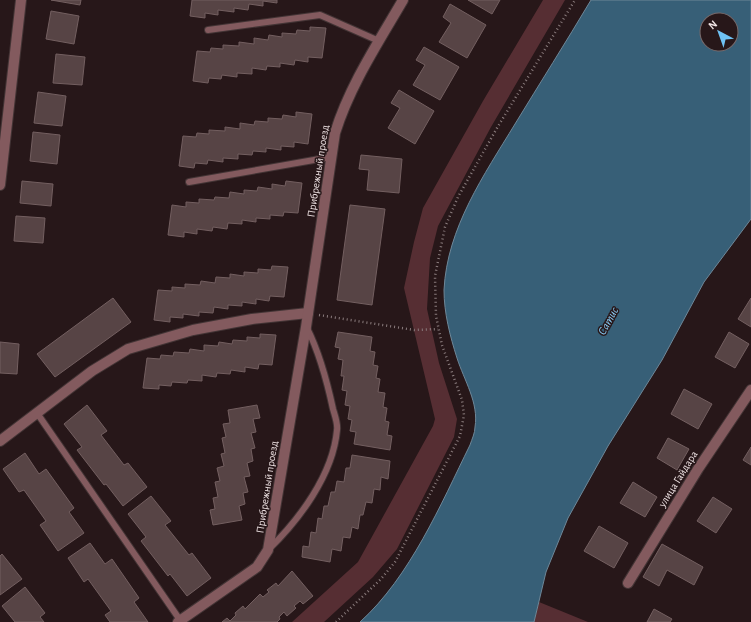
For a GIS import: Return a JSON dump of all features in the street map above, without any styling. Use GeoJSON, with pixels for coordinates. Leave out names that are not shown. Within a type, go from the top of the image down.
{"type":"FeatureCollection","features":[{"type":"Feature","properties":{"kind":"street"},"geometry":{"type":"LineString","coordinates":[[0,185],[21,0]]}},
{"type":"Feature","properties":{"kind":"street","name":"Прибрежный проезд"},"geometry":{"type":"LineString","coordinates":[[179,621],[257,568],[268,550],[306,327],[335,133],[343,107],[403,0]]}},
{"type":"Feature","properties":{"kind":"street"},"geometry":{"type":"LineString","coordinates":[[0,441],[92,371],[128,349],[200,329],[252,319],[308,313]]}},
{"type":"Feature","properties":{"kind":"street","name":"улица Гайдара"},"geometry":{"type":"LineString","coordinates":[[628,582],[698,469],[749,396]]}},
{"type":"Feature","properties":{"kind":"lane"},"geometry":{"type":"LineString","coordinates":[[208,30],[320,15],[379,41]]}},
{"type":"Feature","properties":{"kind":"lane"},"geometry":{"type":"LineString","coordinates":[[189,182],[332,157]]}},
{"type":"Feature","properties":{"kind":"lane"},"geometry":{"type":"LineString","coordinates":[[268,550],[301,516],[333,453],[338,428],[324,370],[317,348],[306,327]]}},
{"type":"Feature","properties":{"kind":"lane"},"geometry":{"type":"LineString","coordinates":[[37,413],[179,621]]}},
{"type":"Feature","properties":{"kind":"path"},"geometry":{"type":"LineString","coordinates":[[336,622],[381,580],[395,562],[460,436],[464,415],[462,400],[451,374],[438,329],[436,316],[435,276],[445,227],[458,196],[497,128],[575,0]]}},
{"type":"Feature","properties":{"kind":"path"},"geometry":{"type":"LineString","coordinates":[[308,313],[414,330],[438,329]]}},
{"type":"Feature","properties":{"kind":"shaded area"},"geometry":{"type":"Polygon","coordinates":[[[543,0],[565,0],[491,127],[438,226],[430,258],[427,309],[439,363],[457,419],[454,437],[397,549],[373,577],[324,622],[292,622],[358,562],[433,426],[435,419],[404,288],[414,242],[423,208],[483,101],[543,0]]]}},
{"type":"Feature","properties":{"kind":"shaded area"},"geometry":{"type":"Polygon","coordinates":[[[539,602],[588,622],[534,622],[539,602]]]}},
{"type":"Feature","properties":{"kind":"water","name":"Сатис"},"geometry":{"type":"Polygon","coordinates":[[[591,0],[751,0],[751,219],[704,282],[662,360],[608,446],[568,518],[546,572],[534,622],[360,622],[378,604],[394,584],[423,539],[470,445],[474,434],[476,418],[475,409],[452,341],[446,316],[444,290],[452,245],[469,203],[491,163],[591,0]]]}},
{"type":"Feature","properties":{"kind":"building"},"geometry":{"type":"Polygon","coordinates":[[[51,0],[81,0],[80,5],[51,0]]]}},
{"type":"Feature","properties":{"kind":"building"},"geometry":{"type":"Polygon","coordinates":[[[192,0],[277,0],[277,3],[263,1],[263,6],[249,4],[248,10],[234,8],[234,12],[218,10],[218,15],[205,13],[205,18],[190,16],[192,0]]]}},
{"type":"Feature","properties":{"kind":"building"},"geometry":{"type":"Polygon","coordinates":[[[468,0],[500,0],[492,14],[468,0]]]}},
{"type":"Feature","properties":{"kind":"building"},"geometry":{"type":"Polygon","coordinates":[[[450,4],[486,25],[467,58],[439,42],[451,23],[443,17],[450,4]]]}},
{"type":"Feature","properties":{"kind":"building"},"geometry":{"type":"Polygon","coordinates":[[[51,11],[79,16],[74,44],[46,39],[51,11]]]}},
{"type":"Feature","properties":{"kind":"building"},"geometry":{"type":"Polygon","coordinates":[[[310,27],[326,28],[322,58],[308,57],[308,62],[295,60],[294,65],[280,63],[280,67],[267,66],[266,70],[252,68],[252,74],[237,73],[237,77],[222,75],[221,79],[209,78],[208,83],[193,81],[197,51],[210,52],[211,48],[223,49],[223,45],[239,46],[239,42],[254,44],[254,38],[268,40],[269,35],[282,37],[282,33],[296,34],[297,30],[310,31],[310,27]]]}},
{"type":"Feature","properties":{"kind":"building"},"geometry":{"type":"Polygon","coordinates":[[[424,47],[459,67],[440,100],[413,85],[425,65],[416,60],[424,47]]]}},
{"type":"Feature","properties":{"kind":"building"},"geometry":{"type":"Polygon","coordinates":[[[56,54],[85,57],[82,85],[53,83],[56,54]]]}},
{"type":"Feature","properties":{"kind":"building"},"geometry":{"type":"Polygon","coordinates":[[[399,90],[434,111],[415,144],[388,128],[400,108],[391,103],[399,90]]]}},
{"type":"Feature","properties":{"kind":"building"},"geometry":{"type":"Polygon","coordinates":[[[38,92],[66,96],[62,126],[34,123],[38,92]]]}},
{"type":"Feature","properties":{"kind":"building"},"geometry":{"type":"Polygon","coordinates":[[[296,112],[312,114],[308,144],[294,142],[294,147],[281,146],[281,150],[266,148],[266,152],[253,151],[252,155],[238,154],[238,159],[223,158],[223,162],[208,160],[207,164],[195,163],[194,168],[179,166],[183,136],[196,137],[197,133],[209,134],[209,130],[225,131],[225,127],[240,129],[240,123],[254,125],[255,121],[268,122],[268,118],[282,119],[283,115],[296,117],[296,112]]]}},
{"type":"Feature","properties":{"kind":"building"},"geometry":{"type":"Polygon","coordinates":[[[33,132],[60,135],[57,164],[30,161],[33,132]]]}},
{"type":"Feature","properties":{"kind":"building"},"geometry":{"type":"Polygon","coordinates":[[[361,155],[402,159],[399,193],[367,190],[369,170],[359,169],[361,155]]]}},
{"type":"Feature","properties":{"kind":"building"},"geometry":{"type":"Polygon","coordinates":[[[22,181],[53,184],[51,206],[20,203],[22,181]]]}},
{"type":"Feature","properties":{"kind":"building"},"geometry":{"type":"Polygon","coordinates":[[[286,181],[302,183],[298,213],[284,212],[283,216],[270,215],[270,219],[256,218],[256,222],[242,220],[242,224],[228,223],[227,229],[213,227],[212,231],[197,229],[197,234],[184,232],[184,237],[168,235],[172,205],[186,207],[186,202],[199,203],[199,199],[214,200],[215,197],[229,198],[230,192],[244,194],[244,190],[257,191],[258,187],[272,189],[272,184],[285,186],[286,181]]]}},
{"type":"Feature","properties":{"kind":"building"},"geometry":{"type":"Polygon","coordinates":[[[350,205],[385,209],[372,305],[337,300],[350,205]]]}},
{"type":"Feature","properties":{"kind":"building"},"geometry":{"type":"Polygon","coordinates":[[[16,216],[45,218],[43,243],[14,241],[16,216]]]}},
{"type":"Feature","properties":{"kind":"building"},"geometry":{"type":"Polygon","coordinates":[[[272,266],[288,267],[284,297],[270,296],[269,301],[256,299],[256,304],[242,302],[242,306],[228,305],[228,309],[214,307],[213,313],[199,312],[199,316],[183,314],[183,318],[170,317],[170,322],[154,320],[158,290],[172,291],[172,287],[185,288],[185,284],[200,285],[201,281],[215,283],[216,277],[230,278],[230,274],[244,276],[244,272],[258,273],[258,269],[271,270],[272,266]]]}},
{"type":"Feature","properties":{"kind":"building"},"geometry":{"type":"Polygon","coordinates":[[[113,298],[131,322],[55,377],[37,354],[113,298]]]}},
{"type":"Feature","properties":{"kind":"building"},"geometry":{"type":"Polygon","coordinates":[[[751,298],[751,327],[738,319],[751,298]]]}},
{"type":"Feature","properties":{"kind":"building"},"geometry":{"type":"Polygon","coordinates":[[[338,332],[372,337],[370,351],[375,352],[373,365],[378,366],[376,378],[380,379],[378,392],[385,393],[383,407],[387,408],[385,421],[389,422],[387,435],[392,436],[390,450],[354,444],[356,432],[350,431],[352,420],[348,419],[350,406],[345,405],[347,391],[342,390],[344,376],[341,376],[343,360],[338,359],[340,348],[335,347],[338,332]]]}},
{"type":"Feature","properties":{"kind":"building"},"geometry":{"type":"Polygon","coordinates":[[[729,332],[749,344],[735,368],[715,357],[729,332]]]}},
{"type":"Feature","properties":{"kind":"building"},"geometry":{"type":"Polygon","coordinates":[[[260,334],[276,335],[272,365],[259,364],[258,369],[245,367],[245,372],[231,370],[230,374],[217,373],[216,377],[202,375],[202,381],[188,380],[187,383],[172,382],[171,386],[159,385],[159,389],[143,388],[147,358],[160,359],[161,355],[173,356],[174,352],[189,353],[190,349],[204,351],[204,345],[218,346],[219,342],[232,344],[233,340],[247,341],[247,337],[260,338],[260,334]]]}},
{"type":"Feature","properties":{"kind":"building"},"geometry":{"type":"Polygon","coordinates":[[[0,342],[19,344],[17,374],[0,373],[0,342]]]}},
{"type":"Feature","properties":{"kind":"building"},"geometry":{"type":"Polygon","coordinates":[[[684,389],[712,404],[698,429],[671,414],[684,389]]]}},
{"type":"Feature","properties":{"kind":"building"},"geometry":{"type":"Polygon","coordinates":[[[87,405],[107,431],[101,435],[124,465],[128,463],[147,487],[123,506],[106,484],[104,485],[77,450],[82,447],[64,424],[87,405]]]}},
{"type":"Feature","properties":{"kind":"building"},"geometry":{"type":"Polygon","coordinates":[[[257,405],[260,418],[253,419],[256,432],[251,433],[255,448],[251,449],[253,461],[247,463],[250,476],[244,477],[248,492],[243,493],[245,504],[239,506],[242,520],[213,525],[210,510],[215,509],[213,498],[218,497],[215,482],[220,481],[217,468],[224,466],[221,454],[225,453],[222,438],[226,437],[223,424],[230,423],[228,410],[257,405]]]}},
{"type":"Feature","properties":{"kind":"building"},"geometry":{"type":"Polygon","coordinates":[[[668,438],[689,449],[677,470],[657,458],[668,438]]]}},
{"type":"Feature","properties":{"kind":"building"},"geometry":{"type":"Polygon","coordinates":[[[751,447],[751,465],[743,460],[751,447]]]}},
{"type":"Feature","properties":{"kind":"building"},"geometry":{"type":"Polygon","coordinates":[[[25,453],[39,474],[46,469],[74,508],[69,512],[84,533],[58,551],[40,525],[46,521],[24,490],[19,492],[3,469],[25,453]]]}},
{"type":"Feature","properties":{"kind":"building"},"geometry":{"type":"Polygon","coordinates":[[[352,455],[390,461],[388,479],[381,477],[380,490],[374,489],[372,503],[366,502],[363,515],[360,515],[358,529],[352,527],[350,538],[343,537],[341,551],[332,549],[330,562],[302,557],[303,546],[309,547],[311,532],[316,533],[318,518],[322,519],[324,506],[328,506],[331,492],[335,492],[337,481],[344,482],[346,468],[350,468],[352,455]]]}},
{"type":"Feature","properties":{"kind":"building"},"geometry":{"type":"Polygon","coordinates":[[[633,482],[657,497],[645,517],[620,503],[633,482]]]}},
{"type":"Feature","properties":{"kind":"building"},"geometry":{"type":"Polygon","coordinates":[[[151,496],[171,521],[165,525],[189,555],[192,553],[211,578],[187,596],[170,574],[168,576],[141,541],[146,537],[128,514],[151,496]]]}},
{"type":"Feature","properties":{"kind":"building"},"geometry":{"type":"Polygon","coordinates":[[[713,497],[732,509],[716,533],[697,521],[713,497]]]}},
{"type":"Feature","properties":{"kind":"building"},"geometry":{"type":"Polygon","coordinates":[[[599,526],[628,543],[614,568],[584,551],[599,526]]]}},
{"type":"Feature","properties":{"kind":"building"},"geometry":{"type":"Polygon","coordinates":[[[90,543],[105,564],[112,559],[139,598],[134,602],[148,622],[110,622],[105,615],[111,611],[88,579],[84,582],[68,558],[90,543]]]}},
{"type":"Feature","properties":{"kind":"building"},"geometry":{"type":"Polygon","coordinates":[[[662,544],[703,567],[694,585],[667,570],[659,586],[643,577],[662,544]]]}},
{"type":"Feature","properties":{"kind":"building"},"geometry":{"type":"Polygon","coordinates":[[[2,554],[22,579],[0,595],[0,556],[2,554]]]}},
{"type":"Feature","properties":{"kind":"building"},"geometry":{"type":"Polygon","coordinates":[[[292,571],[313,596],[303,604],[300,601],[294,606],[296,608],[287,616],[284,612],[279,617],[280,619],[277,622],[222,622],[227,618],[230,621],[236,615],[235,613],[243,606],[245,609],[260,594],[263,597],[269,592],[267,590],[276,583],[278,586],[292,571]]]}},
{"type":"Feature","properties":{"kind":"building"},"geometry":{"type":"Polygon","coordinates":[[[25,587],[45,613],[40,617],[44,622],[15,622],[2,606],[25,587]]]}},
{"type":"Feature","properties":{"kind":"building"},"geometry":{"type":"Polygon","coordinates":[[[654,609],[672,619],[670,622],[647,622],[654,609]]]}}]}
